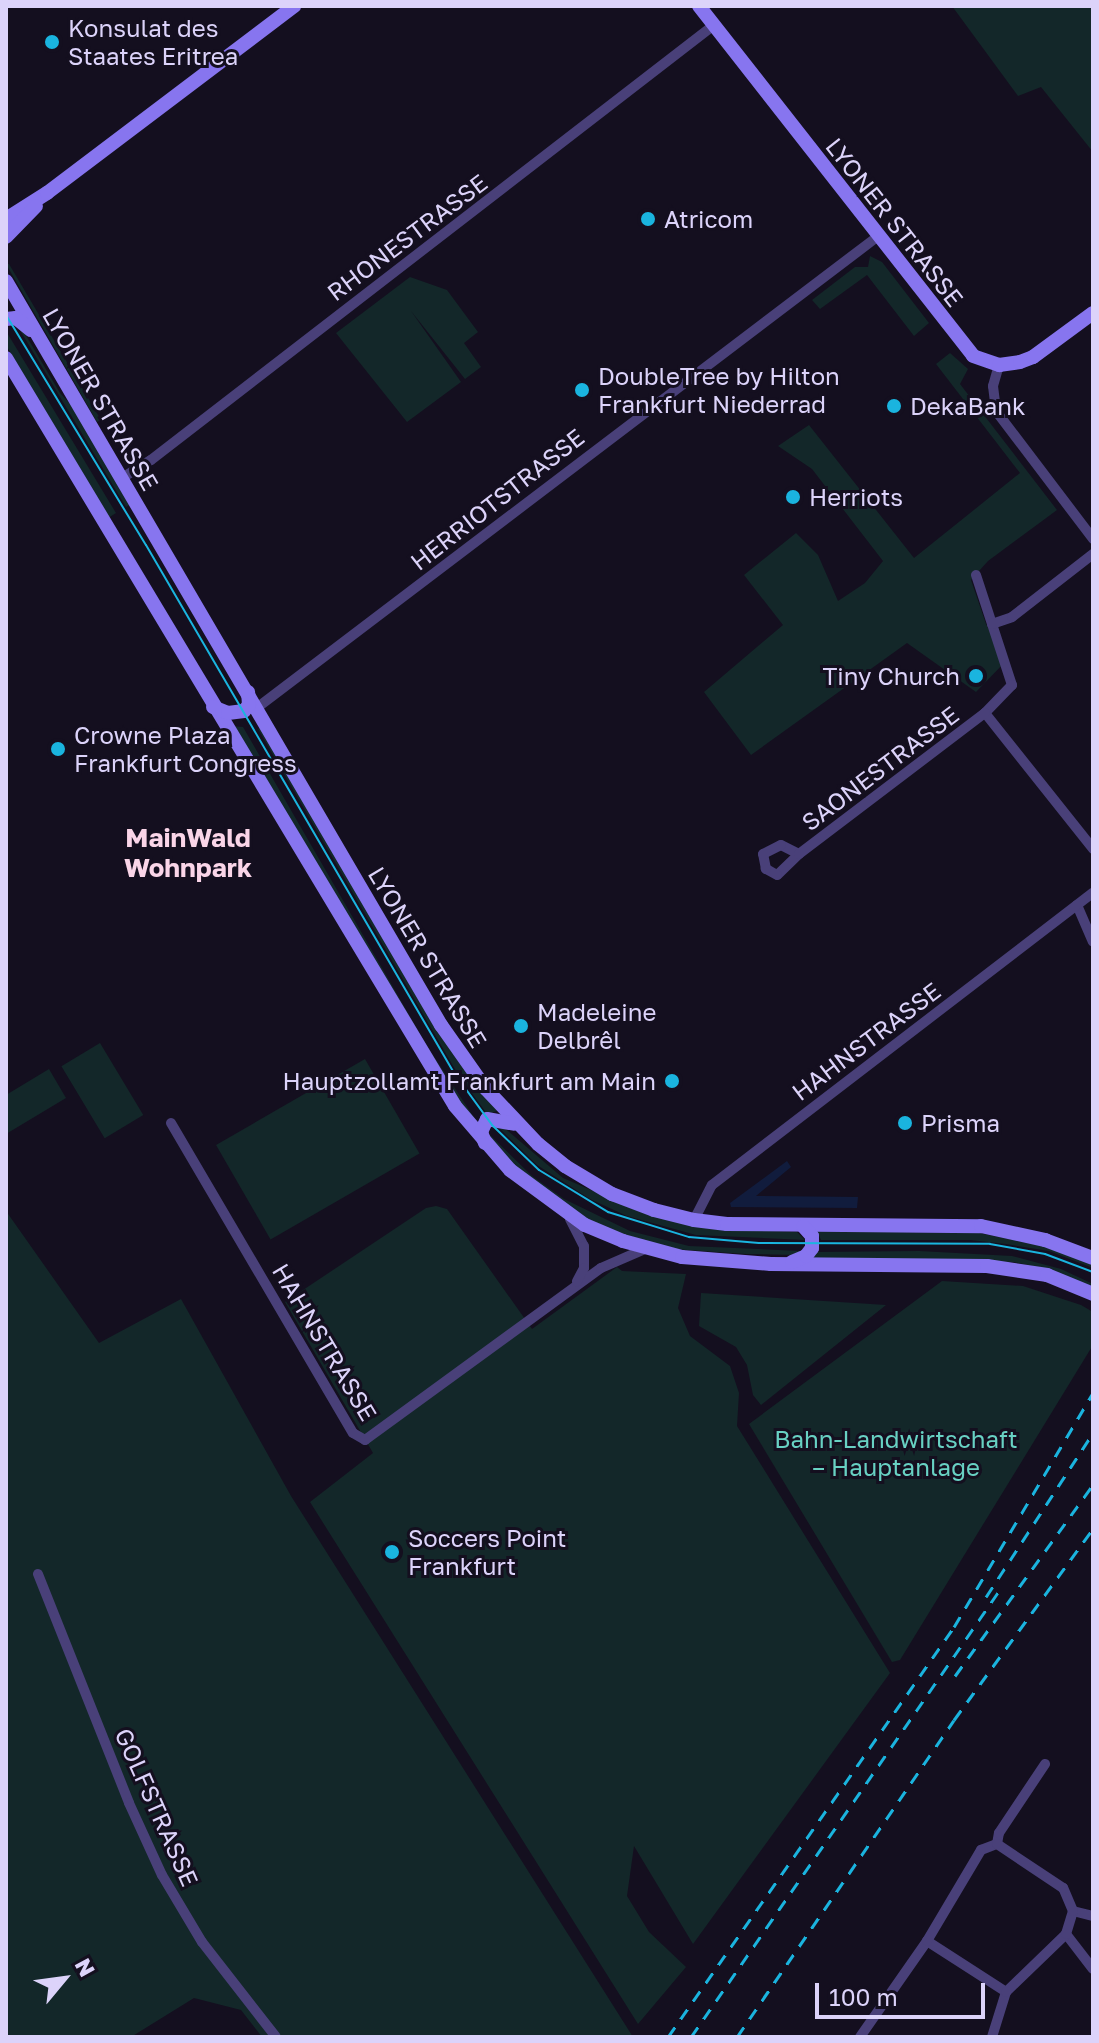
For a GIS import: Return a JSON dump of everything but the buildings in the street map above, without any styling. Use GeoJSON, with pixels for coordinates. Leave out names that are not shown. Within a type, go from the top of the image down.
{"type":"FeatureCollection","features":[{"type":"Feature","properties":{"kind":"main road"},"geometry":{"type":"LineString","coordinates":[[6,219],[47,193],[294,6]]}},
{"type":"Feature","properties":{"kind":"main road","name":"LYONER STRASSE"},"geometry":{"type":"LineString","coordinates":[[699,6],[973,356],[999,365]]}},
{"type":"Feature","properties":{"kind":"main road"},"geometry":{"type":"LineString","coordinates":[[6,237],[47,193]]}},
{"type":"Feature","properties":{"kind":"main road","name":"LYONER STRASSE"},"geometry":{"type":"LineString","coordinates":[[6,281],[258,707],[441,1025],[486,1089],[521,1128],[565,1166],[612,1194],[654,1210],[694,1220],[803,1226],[981,1226],[1045,1240],[1093,1258]]}},
{"type":"Feature","properties":{"kind":"main road"},"geometry":{"type":"LineString","coordinates":[[999,365],[1033,357],[1093,313]]}},
{"type":"Feature","properties":{"kind":"main road"},"geometry":{"type":"LineString","coordinates":[[6,319],[21,320],[42,342]]}},
{"type":"Feature","properties":{"kind":"main road"},"geometry":{"type":"LineString","coordinates":[[6,358],[455,1106],[490,1151],[567,1214],[605,1235],[647,1248],[698,1259],[788,1264],[987,1266],[1047,1275],[1093,1294]]}},
{"type":"Feature","properties":{"kind":"main road"},"geometry":{"type":"LineString","coordinates":[[213,707],[228,713],[244,711],[249,705],[248,692]]}},
{"type":"Feature","properties":{"kind":"main road"},"geometry":{"type":"LineString","coordinates":[[490,1151],[481,1132],[487,1119],[503,1119],[521,1128]]}},
{"type":"Feature","properties":{"kind":"main road"},"geometry":{"type":"LineString","coordinates":[[788,1264],[810,1252],[812,1236],[803,1226]]}},
{"type":"Feature","properties":{"kind":"street","name":"RHONESTRASSE"},"geometry":{"type":"LineString","coordinates":[[122,478],[151,460],[714,25]]}},
{"type":"Feature","properties":{"kind":"street","name":"HERRIOTSTRASSE"},"geometry":{"type":"LineString","coordinates":[[258,707],[877,237]]}},
{"type":"Feature","properties":{"kind":"street"},"geometry":{"type":"LineString","coordinates":[[999,365],[993,386],[996,411],[1093,539]]}},
{"type":"Feature","properties":{"kind":"street"},"geometry":{"type":"LineString","coordinates":[[992,624],[1012,617],[1093,554]]}},
{"type":"Feature","properties":{"kind":"street","name":"SAONESTRASSE"},"geometry":{"type":"LineString","coordinates":[[799,854],[985,713],[1012,685],[976,575]]}},
{"type":"Feature","properties":{"kind":"street","name":"SAONESTRASSE"},"geometry":{"type":"LineString","coordinates":[[985,713],[1093,849]]}},
{"type":"Feature","properties":{"kind":"street","name":"HAHNSTRASSE"},"geometry":{"type":"LineString","coordinates":[[694,1220],[712,1185],[1093,893]]}},
{"type":"Feature","properties":{"kind":"street"},"geometry":{"type":"LineString","coordinates":[[1077,905],[1093,942]]}},
{"type":"Feature","properties":{"kind":"street","name":"HAHNSTRASSE"},"geometry":{"type":"LineString","coordinates":[[171,1123],[359,1438],[365,1440],[572,1288],[614,1260],[647,1248]]}},
{"type":"Feature","properties":{"kind":"street"},"geometry":{"type":"LineString","coordinates":[[567,1214],[580,1234],[585,1254],[582,1273],[572,1288]]}},
{"type":"Feature","properties":{"kind":"street","name":"GOLFSTRASSE"},"geometry":{"type":"LineString","coordinates":[[38,1574],[129,1803],[162,1875],[202,1942],[276,2037]]}},
{"type":"Feature","properties":{"kind":"street"},"geometry":{"type":"LineString","coordinates":[[997,1844],[999,1833],[1045,1764]]}},
{"type":"Feature","properties":{"kind":"street"},"geometry":{"type":"LineString","coordinates":[[992,2037],[1006,1992],[1066,1934],[1073,1911],[1063,1888],[997,1844]]}},
{"type":"Feature","properties":{"kind":"street"},"geometry":{"type":"LineString","coordinates":[[860,2037],[927,1941],[981,1850],[997,1844]]}},
{"type":"Feature","properties":{"kind":"street"},"geometry":{"type":"LineString","coordinates":[[1073,1911],[1093,1916]]}},
{"type":"Feature","properties":{"kind":"street"},"geometry":{"type":"LineString","coordinates":[[1066,1934],[1093,1969]]}},
{"type":"Feature","properties":{"kind":"street"},"geometry":{"type":"LineString","coordinates":[[927,1941],[1006,1992]]}},
{"type":"Feature","properties":{"kind":"green space"},"geometry":{"type":"Polygon","coordinates":[[[952,6],[1093,6],[1093,152],[1041,87],[1018,96],[952,6]]]}},
{"type":"Feature","properties":{"kind":"green space"},"geometry":{"type":"Polygon","coordinates":[[[870,256],[882,262],[929,323],[914,336],[867,275],[820,309],[812,300],[855,267],[868,267],[870,256]]]}},
{"type":"Feature","properties":{"kind":"green space"},"geometry":{"type":"Polygon","coordinates":[[[6,264],[9,264],[101,420],[97,422],[6,264]]]}},
{"type":"Feature","properties":{"kind":"green space"},"geometry":{"type":"Polygon","coordinates":[[[410,277],[447,290],[478,332],[464,343],[481,367],[465,379],[411,311],[461,382],[407,422],[336,333],[410,277]]]}},
{"type":"Feature","properties":{"kind":"green space"},"geometry":{"type":"Polygon","coordinates":[[[15,322],[60,393],[74,408],[131,504],[126,507],[15,322]]]}},
{"type":"Feature","properties":{"kind":"green space"},"geometry":{"type":"Polygon","coordinates":[[[6,331],[116,513],[108,518],[6,345],[6,331]]]}},
{"type":"Feature","properties":{"kind":"green space"},"geometry":{"type":"Polygon","coordinates":[[[950,353],[968,369],[960,384],[1057,510],[988,561],[971,580],[986,624],[1006,661],[976,692],[907,643],[751,755],[704,692],[783,625],[744,575],[796,533],[818,555],[838,601],[865,583],[883,561],[812,469],[778,446],[809,425],[914,558],[1020,473],[936,364],[950,353]]]}},
{"type":"Feature","properties":{"kind":"green space"},"geometry":{"type":"Polygon","coordinates":[[[231,726],[243,727],[427,1046],[477,1122],[457,1101],[231,726]]]}},
{"type":"Feature","properties":{"kind":"green space"},"geometry":{"type":"Polygon","coordinates":[[[263,727],[426,1012],[497,1111],[487,1114],[456,1071],[258,729],[263,727]]]}},
{"type":"Feature","properties":{"kind":"green space"},"geometry":{"type":"Polygon","coordinates":[[[100,1043],[143,1115],[105,1138],[61,1066],[100,1043]]]}},
{"type":"Feature","properties":{"kind":"green space"},"geometry":{"type":"Polygon","coordinates":[[[365,1059],[420,1153],[271,1239],[216,1145],[365,1059]]]}},
{"type":"Feature","properties":{"kind":"green space"},"geometry":{"type":"Polygon","coordinates":[[[49,1069],[66,1098],[6,1134],[6,1095],[49,1069]]]}},
{"type":"Feature","properties":{"kind":"green space"},"geometry":{"type":"Polygon","coordinates":[[[495,1124],[502,1126],[563,1178],[631,1207],[710,1229],[797,1232],[805,1240],[696,1235],[627,1216],[590,1199],[537,1165],[495,1124]]]}},
{"type":"Feature","properties":{"kind":"green space"},"geometry":{"type":"Polygon","coordinates":[[[486,1131],[532,1176],[564,1199],[630,1231],[689,1246],[801,1251],[795,1255],[673,1249],[607,1229],[568,1208],[507,1159],[486,1131]]]}},
{"type":"Feature","properties":{"kind":"green space"},"geometry":{"type":"Polygon","coordinates":[[[436,1206],[447,1209],[532,1329],[617,1267],[622,1271],[686,1274],[678,1308],[690,1336],[730,1366],[739,1393],[737,1426],[890,1673],[693,1944],[634,1846],[627,1896],[649,1932],[686,1967],[638,2024],[310,1502],[373,1453],[285,1302],[426,1208],[436,1206]]]}},
{"type":"Feature","properties":{"kind":"green space"},"geometry":{"type":"Polygon","coordinates":[[[6,1211],[99,1343],[181,1299],[291,1496],[633,2037],[262,2037],[241,2010],[194,1998],[131,2037],[6,2037],[6,1211]]]}},
{"type":"Feature","properties":{"kind":"green space"},"geometry":{"type":"Polygon","coordinates":[[[817,1231],[979,1233],[1042,1246],[1090,1263],[1093,1268],[1049,1251],[1006,1244],[970,1240],[821,1240],[817,1231]]]}},
{"type":"Feature","properties":{"kind":"green space"},"geometry":{"type":"Polygon","coordinates":[[[919,1251],[1012,1256],[1061,1269],[1093,1284],[1093,1288],[1043,1268],[1013,1262],[811,1258],[817,1252],[919,1251]]]}},
{"type":"Feature","properties":{"kind":"green space","name":"Bahn-Landwirtschaft – Hauptanlage"},"geometry":{"type":"Polygon","coordinates":[[[942,1281],[1023,1286],[1081,1305],[1093,1312],[1093,1345],[900,1660],[892,1662],[749,1424],[942,1281]]]}},
{"type":"Feature","properties":{"kind":"green space"},"geometry":{"type":"Polygon","coordinates":[[[701,1293],[886,1305],[761,1405],[753,1395],[747,1365],[736,1347],[699,1326],[701,1293]]]}},
{"type":"Feature","properties":{"kind":"water"},"geometry":{"type":"Polygon","coordinates":[[[787,1161],[791,1167],[756,1196],[858,1197],[857,1208],[731,1207],[730,1203],[787,1161]]]}},
{"type":"Feature","properties":{"kind":"tram line"},"geometry":{"type":"LineString","coordinates":[[6,315],[146,545],[454,1073],[492,1125],[539,1170],[608,1212],[689,1237],[759,1243],[990,1244],[1045,1254],[1093,1272]]}},
{"type":"Feature","properties":{"kind":"railway"},"geometry":{"type":"LineString","coordinates":[[668,2037],[954,1627],[1093,1393]]}},
{"type":"Feature","properties":{"kind":"railway"},"geometry":{"type":"LineString","coordinates":[[986,1597],[1093,1433]]}},
{"type":"Feature","properties":{"kind":"railway"},"geometry":{"type":"LineString","coordinates":[[955,1676],[1093,1485]]}},
{"type":"Feature","properties":{"kind":"railway"},"geometry":{"type":"LineString","coordinates":[[737,2037],[954,1720],[1093,1529]]}},
{"type":"Feature","properties":{"kind":"railway"},"geometry":{"type":"LineString","coordinates":[[691,2037],[999,1591]]}},
{"type":"Feature","properties":{"kind":"place","name":"Konsulat des Staates Eritrea"},"geometry":{"type":"Point","coordinates":[52,42]}},
{"type":"Feature","properties":{"kind":"place","name":"Atricom"},"geometry":{"type":"Point","coordinates":[648,219]}},
{"type":"Feature","properties":{"kind":"place","name":"DoubleTree by Hilton Frankfurt Niederrad"},"geometry":{"type":"Point","coordinates":[582,390]}},
{"type":"Feature","properties":{"kind":"place","name":"DekaBank"},"geometry":{"type":"Point","coordinates":[894,406]}},
{"type":"Feature","properties":{"kind":"place","name":"Herriots"},"geometry":{"type":"Point","coordinates":[793,497]}},
{"type":"Feature","properties":{"kind":"place","name":"Tiny Church"},"geometry":{"type":"Point","coordinates":[976,676]}},
{"type":"Feature","properties":{"kind":"place","name":"Crowne Plaza Frankfurt Congress"},"geometry":{"type":"Point","coordinates":[58,749]}},
{"type":"Feature","properties":{"kind":"place","name":"Madeleine Delbrêl"},"geometry":{"type":"Point","coordinates":[521,1026]}},
{"type":"Feature","properties":{"kind":"place","name":"Hauptzollamt Frankfurt am Main"},"geometry":{"type":"Point","coordinates":[672,1081]}},
{"type":"Feature","properties":{"kind":"place","name":"Prisma"},"geometry":{"type":"Point","coordinates":[905,1123]}},
{"type":"Feature","properties":{"kind":"place","name":"Soccers Point Frankfurt"},"geometry":{"type":"Point","coordinates":[392,1552]}},
{"type":"Feature","properties":{"kind":"district","name":"MainWald Wohnpark"},"geometry":{"type":"Point","coordinates":[188,853]}}]}
